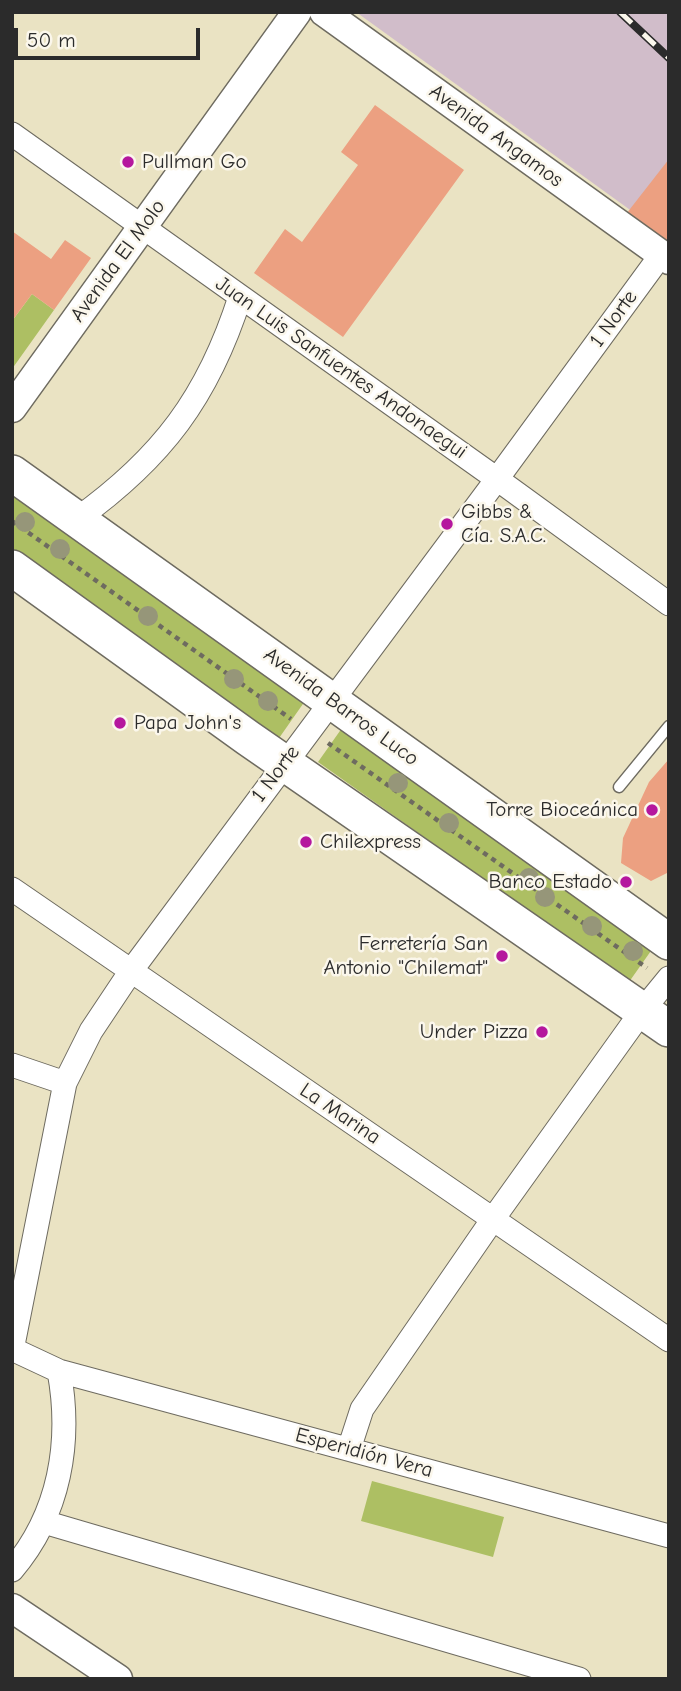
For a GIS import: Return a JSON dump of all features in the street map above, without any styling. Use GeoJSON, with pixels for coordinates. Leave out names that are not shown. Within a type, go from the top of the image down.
{"type":"FeatureCollection","features":[{"type":"Feature","properties":{"kind":"main road","name":"Avenida Barros Luco"},"geometry":{"type":"LineString","coordinates":[[12,473],[669,942]]}},
{"type":"Feature","properties":{"kind":"main road"},"geometry":{"type":"LineString","coordinates":[[12,568],[284,763],[655,1020]]}},
{"type":"Feature","properties":{"kind":"street","name":"Avenida El Molo"},"geometry":{"type":"LineString","coordinates":[[12,408],[297,12]]}},
{"type":"Feature","properties":{"kind":"street","name":"Avenida Angamos"},"geometry":{"type":"LineString","coordinates":[[324,12],[665,257]]}},
{"type":"Feature","properties":{"kind":"street","name":"Juan Luis Sanfuentes Andonaegui"},"geometry":{"type":"LineString","coordinates":[[12,134],[669,604]]}},
{"type":"Feature","properties":{"kind":"street","name":"1 Norte"},"geometry":{"type":"LineString","coordinates":[[12,1350],[65,1083],[91,1031],[131,971],[284,763],[665,257]]}},
{"type":"Feature","properties":{"kind":"street"},"geometry":{"type":"LineString","coordinates":[[77,519],[130,478],[174,430],[214,366],[240,297]]}},
{"type":"Feature","properties":{"kind":"street","name":"La Marina"},"geometry":{"type":"LineString","coordinates":[[12,889],[669,1340]]}},
{"type":"Feature","properties":{"kind":"street"},"geometry":{"type":"LineString","coordinates":[[349,1449],[362,1409],[493,1219],[655,1020],[667,979]]}},
{"type":"Feature","properties":{"kind":"street"},"geometry":{"type":"LineString","coordinates":[[12,1065],[65,1083]]}},
{"type":"Feature","properties":{"kind":"street","name":"Esperidión Vera"},"geometry":{"type":"LineString","coordinates":[[12,1350],[59,1371],[669,1536]]}},
{"type":"Feature","properties":{"kind":"street"},"geometry":{"type":"LineString","coordinates":[[12,1570],[44,1522],[53,1498],[64,1447],[64,1396],[59,1371]]}},
{"type":"Feature","properties":{"kind":"street"},"geometry":{"type":"LineString","coordinates":[[44,1522],[579,1679]]}},
{"type":"Feature","properties":{"kind":"street"},"geometry":{"type":"LineString","coordinates":[[12,1608],[118,1679]]}},
{"type":"Feature","properties":{"kind":"lane"},"geometry":{"type":"LineString","coordinates":[[619,787],[669,726]]}},
{"type":"Feature","properties":{"kind":"path"},"geometry":{"type":"LineString","coordinates":[[12,521],[667,979]]}},
{"type":"Feature","properties":{"kind":"path"},"geometry":{"type":"LineString","coordinates":[[338,751],[360,721]]}},
{"type":"Feature","properties":{"kind":"shaded area"},"geometry":{"type":"Polygon","coordinates":[[[356,12],[669,12],[669,238],[356,12]]]}},
{"type":"Feature","properties":{"kind":"green space"},"geometry":{"type":"Polygon","coordinates":[[[32,294],[54,310],[12,369],[12,321],[32,294]]]}},
{"type":"Feature","properties":{"kind":"green space"},"geometry":{"type":"Polygon","coordinates":[[[12,492],[305,701],[277,741],[12,553],[12,492]]]}},
{"type":"Feature","properties":{"kind":"green space"},"geometry":{"type":"Polygon","coordinates":[[[342,728],[653,948],[629,982],[318,762],[342,728]]]}},
{"type":"Feature","properties":{"kind":"green space"},"geometry":{"type":"Polygon","coordinates":[[[372,1481],[504,1517],[493,1557],[361,1521],[372,1481]]]}},
{"type":"Feature","properties":{"kind":"building"},"geometry":{"type":"Polygon","coordinates":[[[375,105],[464,170],[343,337],[254,273],[285,229],[302,242],[358,165],[341,152],[375,105]]]}},
{"type":"Feature","properties":{"kind":"building"},"geometry":{"type":"Polygon","coordinates":[[[669,159],[669,250],[623,218],[669,159]]]}},
{"type":"Feature","properties":{"kind":"building"},"geometry":{"type":"Polygon","coordinates":[[[12,231],[51,259],[65,240],[91,258],[54,310],[32,294],[12,321],[12,231]]]}},
{"type":"Feature","properties":{"kind":"building","name":"Torre Bioceánica"},"geometry":{"type":"Polygon","coordinates":[[[669,759],[669,872],[651,881],[621,863],[623,838],[649,782],[669,759]]]}},
{"type":"Feature","properties":{"kind":"railway"},"geometry":{"type":"LineString","coordinates":[[620,12],[669,58]]}},
{"type":"Feature","properties":{"kind":"place","name":"Pullman Go"},"geometry":{"type":"Point","coordinates":[128,162]}},
{"type":"Feature","properties":{"kind":"place","name":"Gibbs & Cía. S.A.C."},"geometry":{"type":"Point","coordinates":[447,524]}},
{"type":"Feature","properties":{"kind":"place","name":"Papa John's"},"geometry":{"type":"Point","coordinates":[120,723]}},
{"type":"Feature","properties":{"kind":"place","name":"Torre Bioceánica"},"geometry":{"type":"Point","coordinates":[652,810]}},
{"type":"Feature","properties":{"kind":"place","name":"Chilexpress"},"geometry":{"type":"Point","coordinates":[306,842]}},
{"type":"Feature","properties":{"kind":"place","name":"Banco Estado"},"geometry":{"type":"Point","coordinates":[626,882]}},
{"type":"Feature","properties":{"kind":"place","name":"Ferretería San Antonio \"Chilemat\""},"geometry":{"type":"Point","coordinates":[502,956]}},
{"type":"Feature","properties":{"kind":"place","name":"Under Pizza"},"geometry":{"type":"Point","coordinates":[542,1032]}}]}
